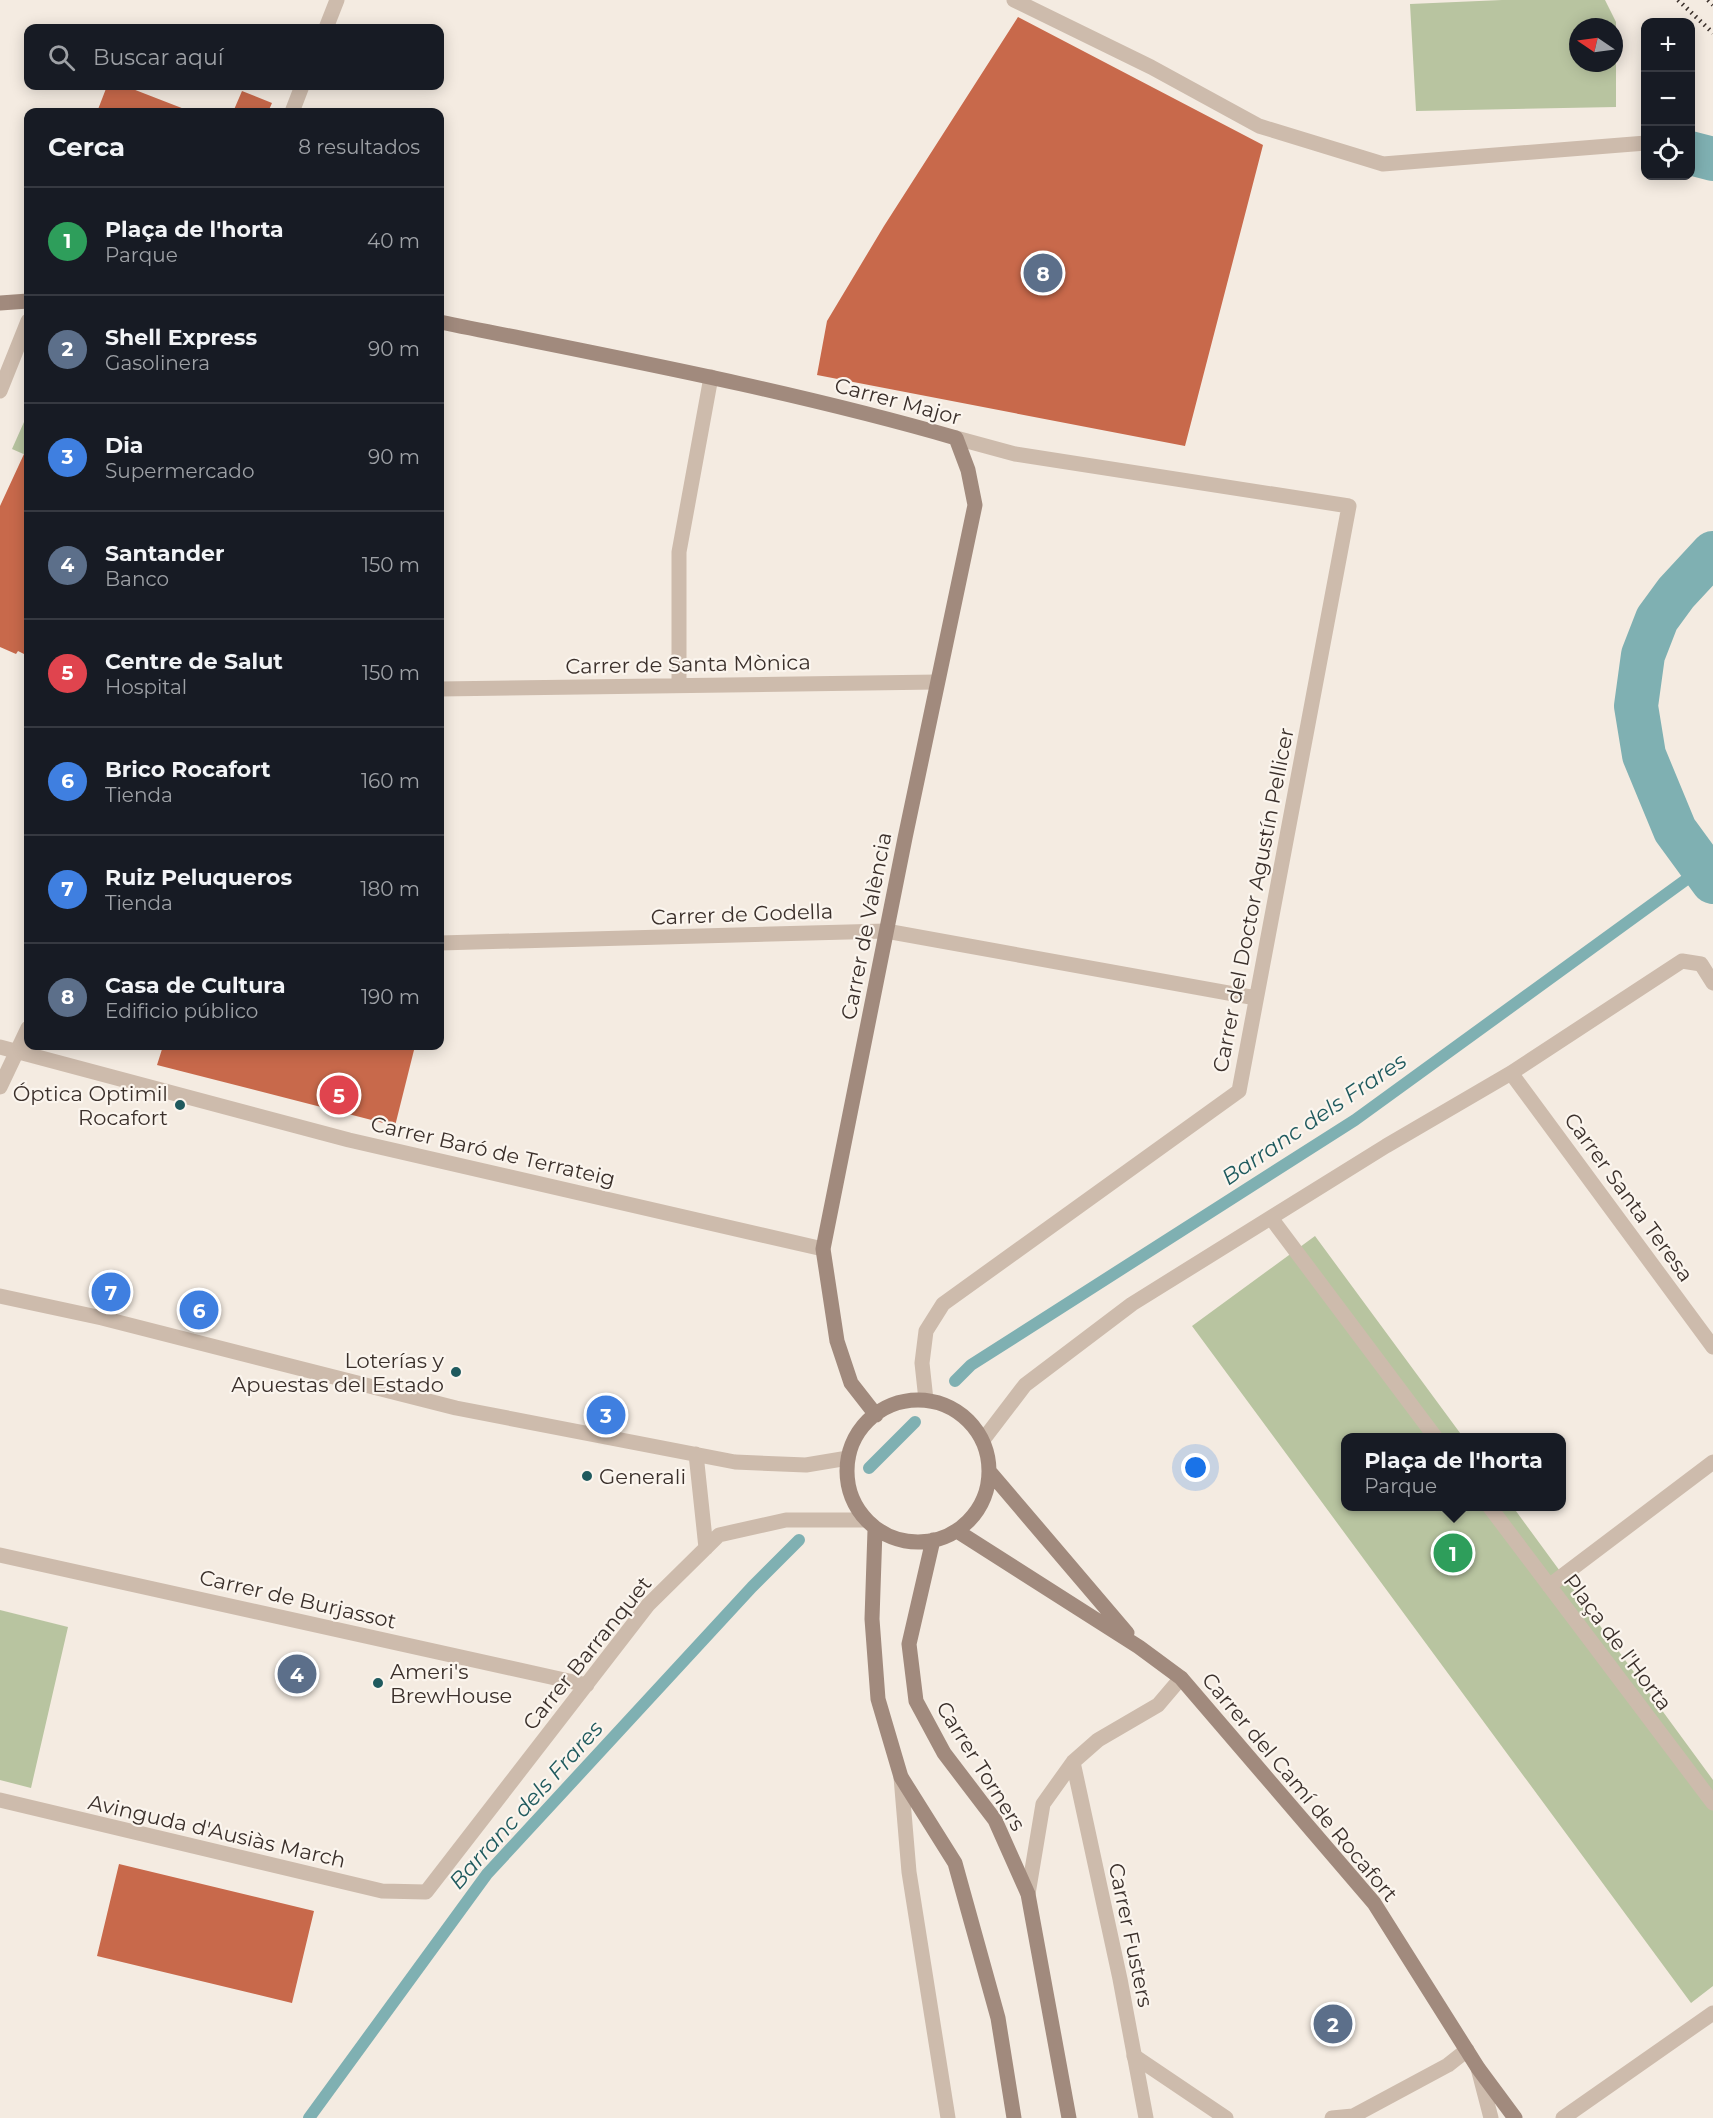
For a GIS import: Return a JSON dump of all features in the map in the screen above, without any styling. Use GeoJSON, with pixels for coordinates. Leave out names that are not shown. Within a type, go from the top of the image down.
{"type":"FeatureCollection","features":[{"type":"Feature","properties":{"kind":"street"},"geometry":{"type":"LineString","coordinates":[[328,24],[337,0]]}},
{"type":"Feature","properties":{"kind":"street"},"geometry":{"type":"LineString","coordinates":[[1014,0],[1151,67],[1259,126],[1383,164],[1641,143]]}},
{"type":"Feature","properties":{"kind":"street"},"geometry":{"type":"LineString","coordinates":[[294,108],[301,90]]}},
{"type":"Feature","properties":{"kind":"street"},"geometry":{"type":"LineString","coordinates":[[0,303],[24,301]]}},
{"type":"Feature","properties":{"kind":"street","name":"Carrer Major"},"geometry":{"type":"LineString","coordinates":[[444,323],[711,377],[883,417],[1015,454],[1349,506]]}},
{"type":"Feature","properties":{"kind":"street"},"geometry":{"type":"LineString","coordinates":[[0,391],[24,331]]}},
{"type":"Feature","properties":{"kind":"street"},"geometry":{"type":"LineString","coordinates":[[678,684],[679,552],[711,377]]}},
{"type":"Feature","properties":{"kind":"street","name":"Carrer de València"},"geometry":{"type":"LineString","coordinates":[[876,1414],[851,1383],[837,1341],[823,1249],[975,505],[968,470],[956,438]]}},
{"type":"Feature","properties":{"kind":"street","name":"Carrer del Doctor Agustín Pellicer"},"geometry":{"type":"LineString","coordinates":[[926,1400],[922,1363],[926,1331],[943,1304],[1239,1091],[1349,506]]}},
{"type":"Feature","properties":{"kind":"street","name":"Carrer de Santa Mònica"},"geometry":{"type":"LineString","coordinates":[[444,689],[938,682]]}},
{"type":"Feature","properties":{"kind":"street","name":"Carrer de Godella"},"geometry":{"type":"LineString","coordinates":[[444,944],[886,932],[1256,998]]}},
{"type":"Feature","properties":{"kind":"street"},"geometry":{"type":"LineString","coordinates":[[983,1440],[1025,1385],[1131,1304],[1386,1146],[1510,1073],[1682,961],[1701,964],[1713,983]]}},
{"type":"Feature","properties":{"kind":"street"},"geometry":{"type":"LineString","coordinates":[[0,1087],[24,1036]]}},
{"type":"Feature","properties":{"kind":"street","name":"Carrer Baró de Terrateig"},"geometry":{"type":"LineString","coordinates":[[0,1047],[349,1140],[823,1249]]}},
{"type":"Feature","properties":{"kind":"street","name":"Carrer Santa Teresa"},"geometry":{"type":"LineString","coordinates":[[1510,1073],[1713,1347]]}},
{"type":"Feature","properties":{"kind":"street"},"geometry":{"type":"LineString","coordinates":[[1271,1218],[1433,1433]]}},
{"type":"Feature","properties":{"kind":"street"},"geometry":{"type":"LineString","coordinates":[[0,1296],[102,1318],[456,1408],[735,1462],[806,1465],[848,1458]]}},
{"type":"Feature","properties":{"kind":"street"},"geometry":{"type":"LineString","coordinates":[[926,1400],[940,1402],[951,1407],[971,1422],[983,1440],[988,1458],[989,1483],[974,1516],[957,1531],[944,1539],[908,1543],[870,1525],[851,1499],[846,1467],[851,1443],[864,1422],[894,1402],[926,1400]]}},
{"type":"Feature","properties":{"kind":"street"},"geometry":{"type":"LineString","coordinates":[[696,1454],[706,1548]]}},
{"type":"Feature","properties":{"kind":"street"},"geometry":{"type":"LineString","coordinates":[[1549,1586],[1713,1462]]}},
{"type":"Feature","properties":{"kind":"street"},"geometry":{"type":"LineString","coordinates":[[989,1472],[1139,1647]]}},
{"type":"Feature","properties":{"kind":"street","name":"Plaça de l'Horta"},"geometry":{"type":"LineString","coordinates":[[1493,1511],[1713,1803]]}},
{"type":"Feature","properties":{"kind":"street","name":"Carrer Barranquet"},"geometry":{"type":"LineString","coordinates":[[426,1892],[648,1605],[719,1535],[786,1520],[870,1525]]}},
{"type":"Feature","properties":{"kind":"street"},"geometry":{"type":"LineString","coordinates":[[870,1525],[872,1619],[878,1699],[901,1777],[909,1872],[948,2118]]}},
{"type":"Feature","properties":{"kind":"street"},"geometry":{"type":"LineString","coordinates":[[957,1531],[1139,1647]]}},
{"type":"Feature","properties":{"kind":"street","name":"Carrer Torners"},"geometry":{"type":"LineString","coordinates":[[933,1540],[909,1644],[916,1701],[944,1754],[995,1820],[1028,1894],[1069,2118]]}},
{"type":"Feature","properties":{"kind":"street","name":"Carrer de Burjassot"},"geometry":{"type":"LineString","coordinates":[[0,1555],[587,1685]]}},
{"type":"Feature","properties":{"kind":"street","name":"Carrer del Camí de Rocafort"},"geometry":{"type":"LineString","coordinates":[[1139,1647],[1181,1678],[1374,1903],[1478,2068],[1515,2118]]}},
{"type":"Feature","properties":{"kind":"street"},"geometry":{"type":"LineString","coordinates":[[1028,1894],[1043,1804],[1073,1762],[1098,1740],[1158,1705],[1181,1678]]}},
{"type":"Feature","properties":{"kind":"street","name":"Carrer Fusters"},"geometry":{"type":"LineString","coordinates":[[1073,1762],[1120,1979],[1146,2118]]}},
{"type":"Feature","properties":{"kind":"street"},"geometry":{"type":"LineString","coordinates":[[901,1777],[955,1863],[998,2018],[1014,2118]]}},
{"type":"Feature","properties":{"kind":"street","name":"Avinguda d'Ausiàs March"},"geometry":{"type":"LineString","coordinates":[[0,1800],[382,1891],[426,1892]]}},
{"type":"Feature","properties":{"kind":"street"},"geometry":{"type":"LineString","coordinates":[[1563,2118],[1713,2013]]}},
{"type":"Feature","properties":{"kind":"street"},"geometry":{"type":"LineString","coordinates":[[1332,2118],[1353,2116],[1448,2065],[1467,2050]]}},
{"type":"Feature","properties":{"kind":"street"},"geometry":{"type":"LineString","coordinates":[[1134,2056],[1226,2118]]}},
{"type":"Feature","properties":{"kind":"street"},"geometry":{"type":"LineString","coordinates":[[1478,2068],[1491,2118]]}},
{"type":"Feature","properties":{"kind":"green space"},"geometry":{"type":"Polygon","coordinates":[[[1502,0],[1605,0],[1614,18],[1569,18],[1569,72],[1616,72],[1616,107],[1416,111],[1410,4],[1502,0]]]}},
{"type":"Feature","properties":{"kind":"green space"},"geometry":{"type":"Polygon","coordinates":[[[24,422],[24,454],[12,449],[24,422]]]}},
{"type":"Feature","properties":{"kind":"green space"},"geometry":{"type":"Polygon","coordinates":[[[1315,1236],[1460,1433],[1341,1433],[1341,1511],[1516,1511],[1713,1780],[1713,1986],[1691,2003],[1192,1326],[1315,1236]]]}},
{"type":"Feature","properties":{"kind":"green space"},"geometry":{"type":"Polygon","coordinates":[[[0,1610],[68,1627],[31,1788],[0,1780],[0,1610]]]}},
{"type":"Feature","properties":{"kind":"building"},"geometry":{"type":"Polygon","coordinates":[[[1018,17],[1263,145],[1185,446],[817,375],[827,321],[884,226],[1018,17]]]}},
{"type":"Feature","properties":{"kind":"building"},"geometry":{"type":"Polygon","coordinates":[[[105,90],[135,90],[182,108],[99,108],[105,90]]]}},
{"type":"Feature","properties":{"kind":"building"},"geometry":{"type":"Polygon","coordinates":[[[242,91],[272,103],[270,108],[235,108],[242,91]]]}},
{"type":"Feature","properties":{"kind":"building"},"geometry":{"type":"Polygon","coordinates":[[[24,454],[24,654],[18,651],[16,654],[0,647],[0,506],[24,454]]]}},
{"type":"Feature","properties":{"kind":"building"},"geometry":{"type":"Polygon","coordinates":[[[162,1050],[414,1050],[395,1126],[157,1065],[162,1050]]]}},
{"type":"Feature","properties":{"kind":"building"},"geometry":{"type":"Polygon","coordinates":[[[119,1864],[314,1911],[292,2003],[97,1956],[119,1864]]]}},
{"type":"Feature","properties":{"kind":"waterway"},"geometry":{"type":"LineString","coordinates":[[1695,154],[1713,159]]}},
{"type":"Feature","properties":{"kind":"waterway"},"geometry":{"type":"LineString","coordinates":[[1713,553],[1676,593],[1657,619],[1643,655],[1636,706],[1644,755],[1675,830],[1713,882]]}},
{"type":"Feature","properties":{"kind":"waterway","name":"Barranc dels Frares"},"geometry":{"type":"LineString","coordinates":[[955,1381],[971,1365],[1355,1120],[1687,879]]}},
{"type":"Feature","properties":{"kind":"waterway","name":"Barranc dels Frares"},"geometry":{"type":"LineString","coordinates":[[869,1468],[915,1422]]}},
{"type":"Feature","properties":{"kind":"waterway","name":"Barranc dels Frares"},"geometry":{"type":"LineString","coordinates":[[309,2118],[487,1874],[752,1587],[799,1540]]}},
{"type":"Feature","properties":{"kind":"railway"},"geometry":{"type":"LineString","coordinates":[[1678,0],[1713,33]]}},
{"type":"Feature","properties":{"kind":"railway"},"geometry":{"type":"LineString","coordinates":[[1708,0],[1713,5]]}},
{"type":"Feature","properties":{"kind":"place","name":"Casa de Cultura"},"geometry":{"type":"Point","coordinates":[1043,273]}},
{"type":"Feature","properties":{"kind":"place","name":"Centre de Salut"},"geometry":{"type":"Point","coordinates":[339,1095]}},
{"type":"Feature","properties":{"kind":"place","name":"Óptica Optimil Rocafort"},"geometry":{"type":"Point","coordinates":[180,1105]}},
{"type":"Feature","properties":{"kind":"place","name":"Ruiz Peluqueros"},"geometry":{"type":"Point","coordinates":[111,1292]}},
{"type":"Feature","properties":{"kind":"place","name":"Brico Rocafort"},"geometry":{"type":"Point","coordinates":[199,1310]}},
{"type":"Feature","properties":{"kind":"place","name":"Loterías y Apuestas del Estado"},"geometry":{"type":"Point","coordinates":[456,1372]}},
{"type":"Feature","properties":{"kind":"place","name":"Dia"},"geometry":{"type":"Point","coordinates":[606,1415]}},
{"type":"Feature","properties":{"kind":"place","name":"Generali"},"geometry":{"type":"Point","coordinates":[587,1476]}},
{"type":"Feature","properties":{"kind":"place","name":"Plaça de l'horta"},"geometry":{"type":"Point","coordinates":[1453,1553]}},
{"type":"Feature","properties":{"kind":"place","name":"Santander"},"geometry":{"type":"Point","coordinates":[297,1674]}},
{"type":"Feature","properties":{"kind":"place","name":"Ameri's BrewHouse"},"geometry":{"type":"Point","coordinates":[378,1683]}},
{"type":"Feature","properties":{"kind":"place","name":"Shell Express"},"geometry":{"type":"Point","coordinates":[1333,2024]}}]}
